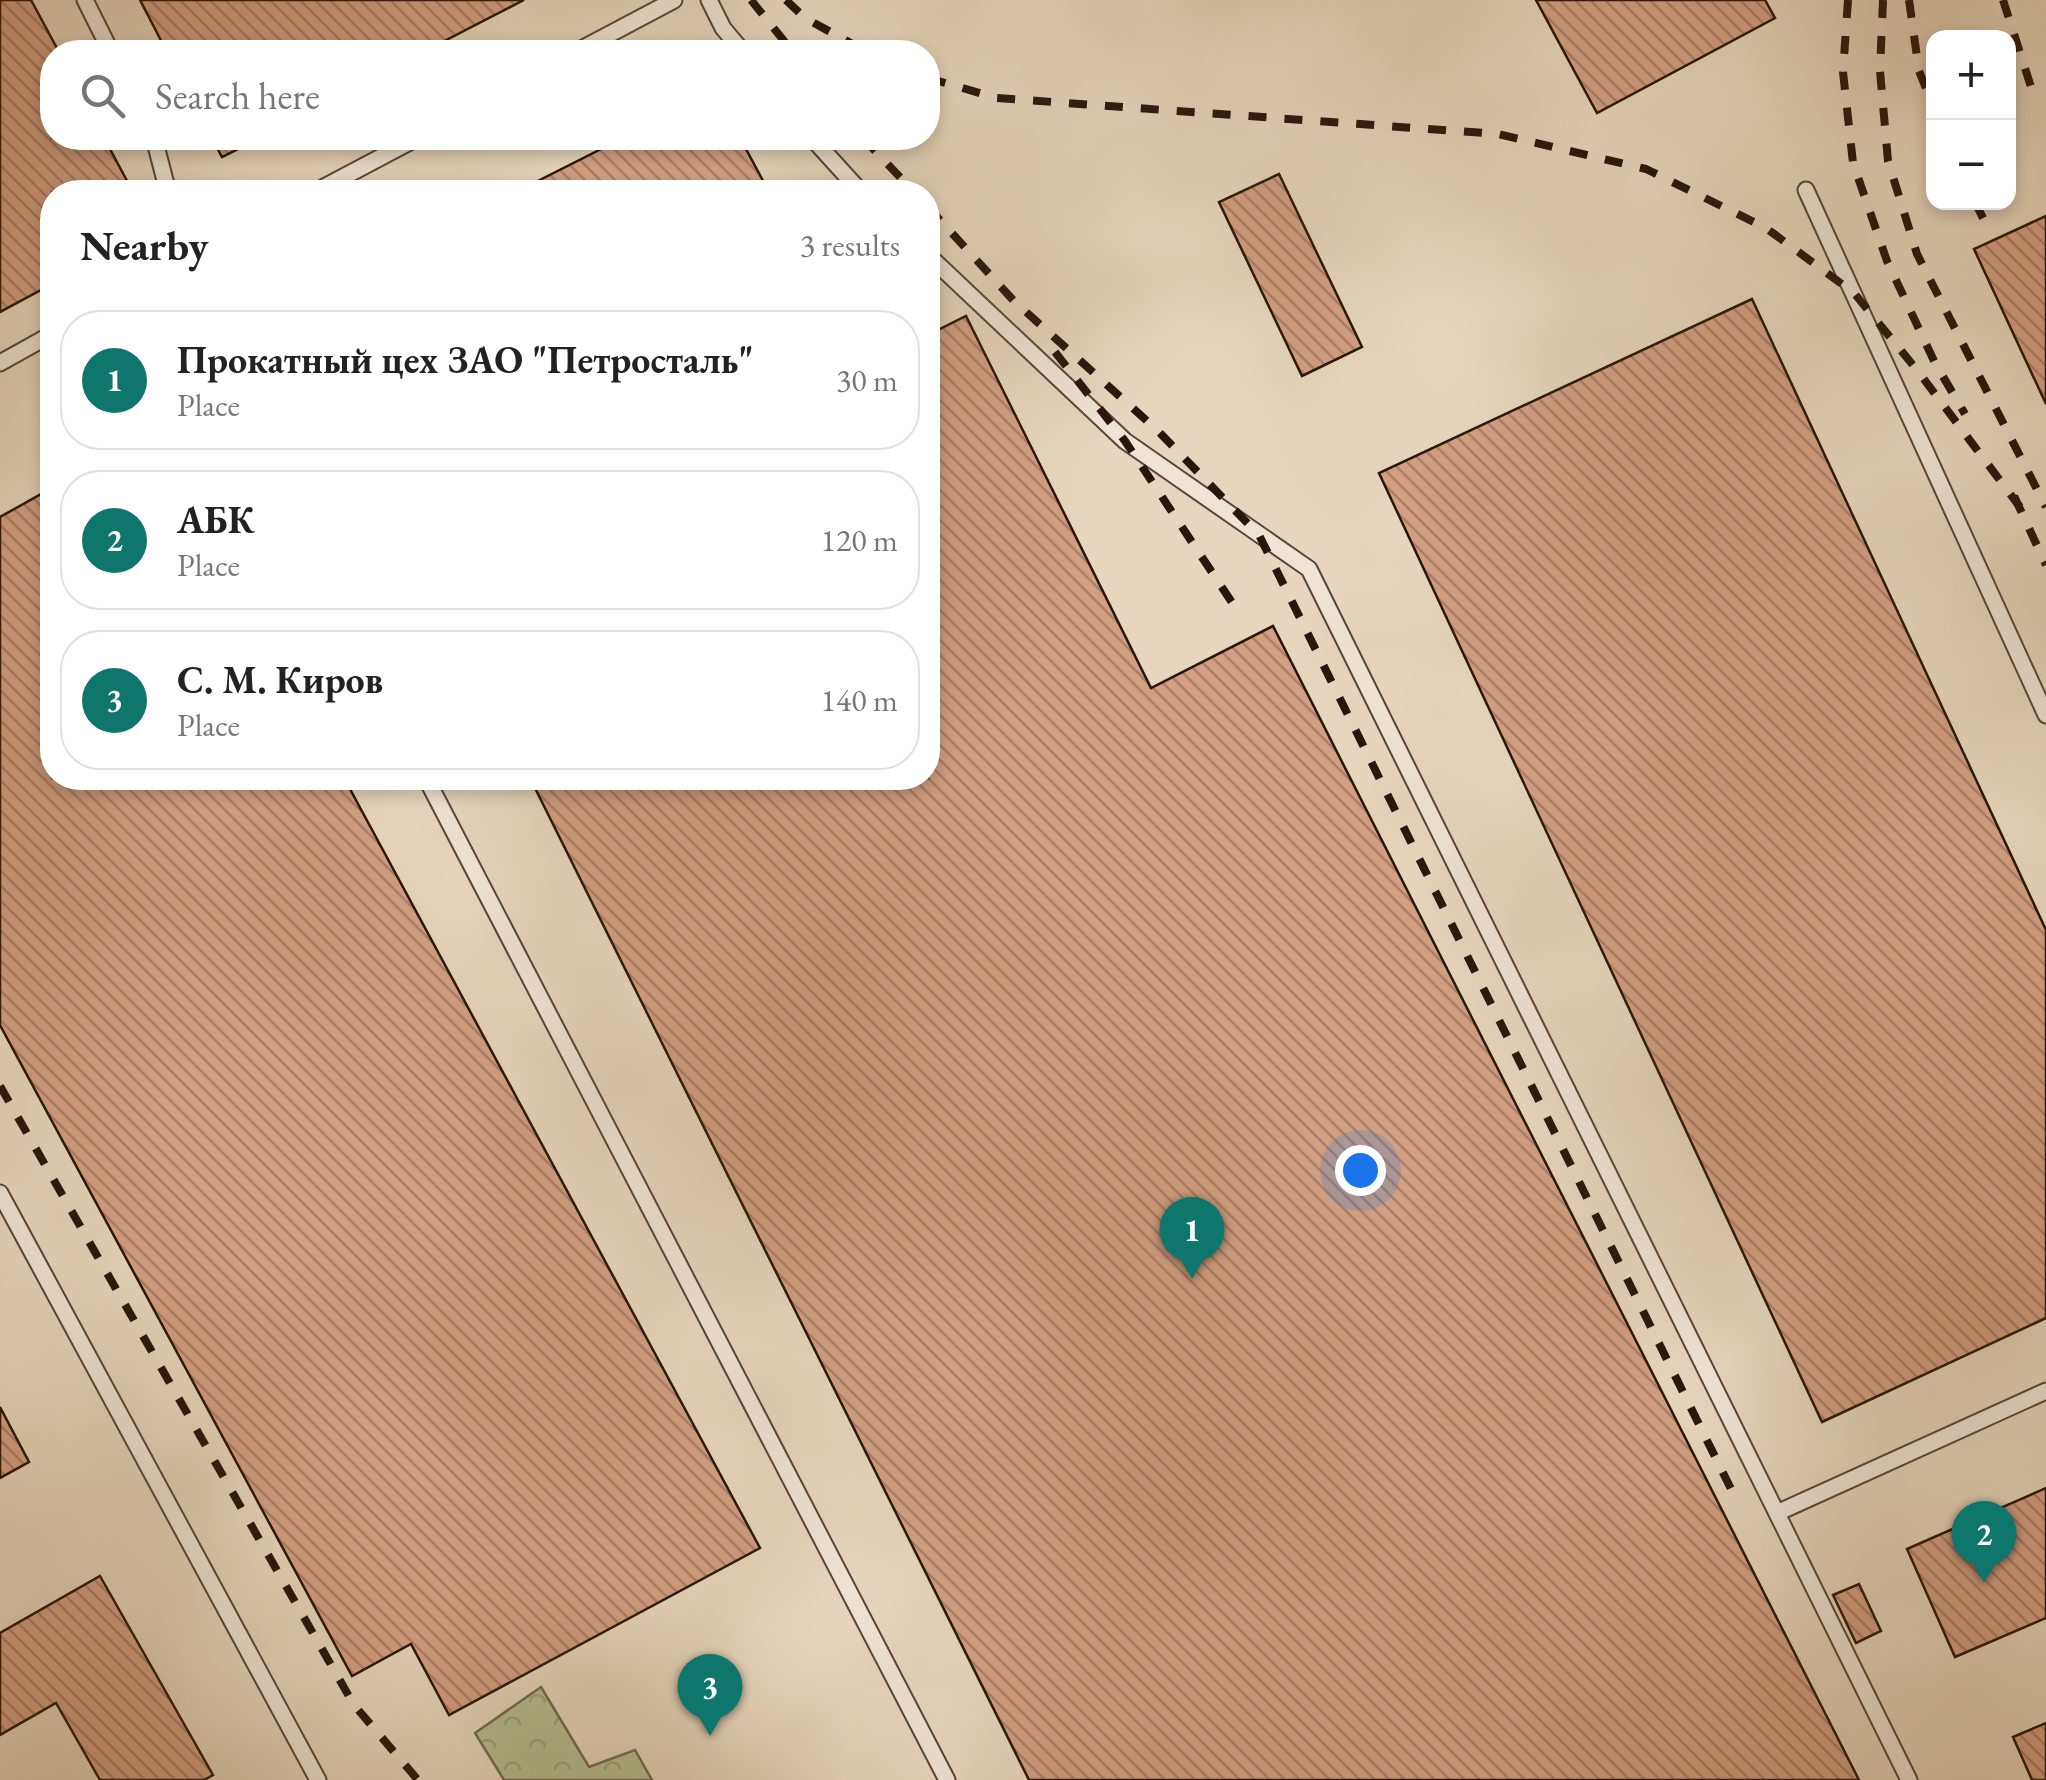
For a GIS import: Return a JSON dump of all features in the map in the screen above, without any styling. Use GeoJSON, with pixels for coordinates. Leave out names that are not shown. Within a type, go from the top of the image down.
{"type":"FeatureCollection","features":[{"type":"Feature","properties":{"kind":"lane"},"geometry":{"type":"LineString","coordinates":[[85,0],[105,40]]}},
{"type":"Feature","properties":{"kind":"lane"},"geometry":{"type":"LineString","coordinates":[[599,40],[674,0]]}},
{"type":"Feature","properties":{"kind":"lane"},"geometry":{"type":"LineString","coordinates":[[709,0],[734,40]]}},
{"type":"Feature","properties":{"kind":"lane"},"geometry":{"type":"LineString","coordinates":[[157,150],[165,180]]}},
{"type":"Feature","properties":{"kind":"lane"},"geometry":{"type":"LineString","coordinates":[[338,180],[395,150]]}},
{"type":"Feature","properties":{"kind":"lane"},"geometry":{"type":"LineString","coordinates":[[823,150],[850,180]]}},
{"type":"Feature","properties":{"kind":"lane"},"geometry":{"type":"LineString","coordinates":[[1806,190],[2046,715]]}},
{"type":"Feature","properties":{"kind":"lane"},"geometry":{"type":"LineString","coordinates":[[940,266],[1125,441],[1309,569],[1910,1780]]}},
{"type":"Feature","properties":{"kind":"lane"},"geometry":{"type":"LineString","coordinates":[[0,363],[40,341]]}},
{"type":"Feature","properties":{"kind":"lane"},"geometry":{"type":"LineString","coordinates":[[432,790],[946,1780]]}},
{"type":"Feature","properties":{"kind":"lane"},"geometry":{"type":"LineString","coordinates":[[0,1192],[318,1780]]}},
{"type":"Feature","properties":{"kind":"lane"},"geometry":{"type":"LineString","coordinates":[[1778,1513],[2046,1392]]}},
{"type":"Feature","properties":{"kind":"green space"},"geometry":{"type":"Polygon","coordinates":[[[541,1687],[589,1767],[635,1750],[652,1780],[504,1780],[475,1733],[541,1687]]]}},
{"type":"Feature","properties":{"kind":"building"},"geometry":{"type":"Polygon","coordinates":[[[0,0],[31,0],[53,40],[40,40],[40,150],[110,150],[127,180],[40,180],[40,290],[0,312],[0,0]]]}},
{"type":"Feature","properties":{"kind":"building"},"geometry":{"type":"Polygon","coordinates":[[[140,0],[524,0],[446,40],[161,40],[140,0]]]}},
{"type":"Feature","properties":{"kind":"building"},"geometry":{"type":"Polygon","coordinates":[[[1536,0],[1765,0],[1775,18],[1597,113],[1536,0]]]}},
{"type":"Feature","properties":{"kind":"building"},"geometry":{"type":"Polygon","coordinates":[[[599,150],[746,150],[763,180],[540,180],[599,150]]]}},
{"type":"Feature","properties":{"kind":"building"},"geometry":{"type":"Polygon","coordinates":[[[1279,174],[1362,347],[1302,376],[1219,202],[1279,174]]]}},
{"type":"Feature","properties":{"kind":"building"},"geometry":{"type":"Polygon","coordinates":[[[2046,216],[2046,404],[1974,249],[2046,216]]]}},
{"type":"Feature","properties":{"kind":"building"},"geometry":{"type":"Polygon","coordinates":[[[1752,299],[2046,930],[2046,1318],[1822,1422],[1379,473],[1752,299]]]}},
{"type":"Feature","properties":{"kind":"building"},"geometry":{"type":"Polygon","coordinates":[[[966,316],[1151,688],[1273,626],[1859,1780],[1029,1780],[536,790],[940,790],[940,329],[966,316]]]}},
{"type":"Feature","properties":{"kind":"building"},"geometry":{"type":"Polygon","coordinates":[[[40,495],[40,790],[350,790],[760,1548],[449,1715],[411,1644],[352,1676],[0,1025],[0,517],[40,495]]]}},
{"type":"Feature","properties":{"kind":"building"},"geometry":{"type":"Polygon","coordinates":[[[0,1407],[29,1462],[0,1478],[0,1407]]]}},
{"type":"Feature","properties":{"kind":"building"},"geometry":{"type":"Polygon","coordinates":[[[2046,1488],[2046,1618],[1955,1657],[1907,1549],[2046,1488]]]}},
{"type":"Feature","properties":{"kind":"building"},"geometry":{"type":"Polygon","coordinates":[[[100,1576],[213,1775],[204,1780],[100,1780],[56,1703],[0,1735],[0,1633],[100,1576]]]}},
{"type":"Feature","properties":{"kind":"building"},"geometry":{"type":"Polygon","coordinates":[[[1859,1584],[1881,1631],[1856,1643],[1833,1595],[1859,1584]]]}},
{"type":"Feature","properties":{"kind":"building"},"geometry":{"type":"Polygon","coordinates":[[[2046,1723],[2046,1780],[2032,1780],[2013,1737],[2046,1723]]]}},
{"type":"Feature","properties":{"kind":"railway"},"geometry":{"type":"LineString","coordinates":[[751,0],[783,40]]}},
{"type":"Feature","properties":{"kind":"railway"},"geometry":{"type":"LineString","coordinates":[[786,0],[805,18],[845,40]]}},
{"type":"Feature","properties":{"kind":"railway"},"geometry":{"type":"LineString","coordinates":[[1848,0],[1843,72],[1853,163],[1887,261],[1935,363],[1965,414]]}},
{"type":"Feature","properties":{"kind":"railway"},"geometry":{"type":"LineString","coordinates":[[1883,0],[1880,71],[1888,161],[1917,254],[2046,507]]}},
{"type":"Feature","properties":{"kind":"railway"},"geometry":{"type":"LineString","coordinates":[[1909,0],[1919,71],[1926,88]]}},
{"type":"Feature","properties":{"kind":"railway"},"geometry":{"type":"LineString","coordinates":[[2003,0],[2032,90]]}},
{"type":"Feature","properties":{"kind":"railway"},"geometry":{"type":"LineString","coordinates":[[940,81],[997,98],[1498,134],[1646,169],[1766,228],[1854,293],[2020,507]]}},
{"type":"Feature","properties":{"kind":"railway"},"geometry":{"type":"LineString","coordinates":[[874,150],[903,180]]}},
{"type":"Feature","properties":{"kind":"railway"},"geometry":{"type":"LineString","coordinates":[[1979,210],[1991,234]]}},
{"type":"Feature","properties":{"kind":"railway"},"geometry":{"type":"LineString","coordinates":[[940,220],[1014,301],[1157,430],[1259,535],[1734,1495]]}},
{"type":"Feature","properties":{"kind":"railway"},"geometry":{"type":"LineString","coordinates":[[1055,352],[1125,441],[1239,613]]}},
{"type":"Feature","properties":{"kind":"railway"},"geometry":{"type":"LineString","coordinates":[[2014,496],[2046,565]]}},
{"type":"Feature","properties":{"kind":"railway"},"geometry":{"type":"LineString","coordinates":[[0,1086],[354,1705],[418,1780]]}},
{"type":"Feature","properties":{"kind":"place","name":"Прокатный цех ЗАО \"Петросталь\""},"geometry":{"type":"Point","coordinates":[1192,1279]}},
{"type":"Feature","properties":{"kind":"place","name":"АБК"},"geometry":{"type":"Point","coordinates":[1984,1583]}},
{"type":"Feature","properties":{"kind":"place","name":"С. М. Киров"},"geometry":{"type":"Point","coordinates":[710,1736]}}]}
